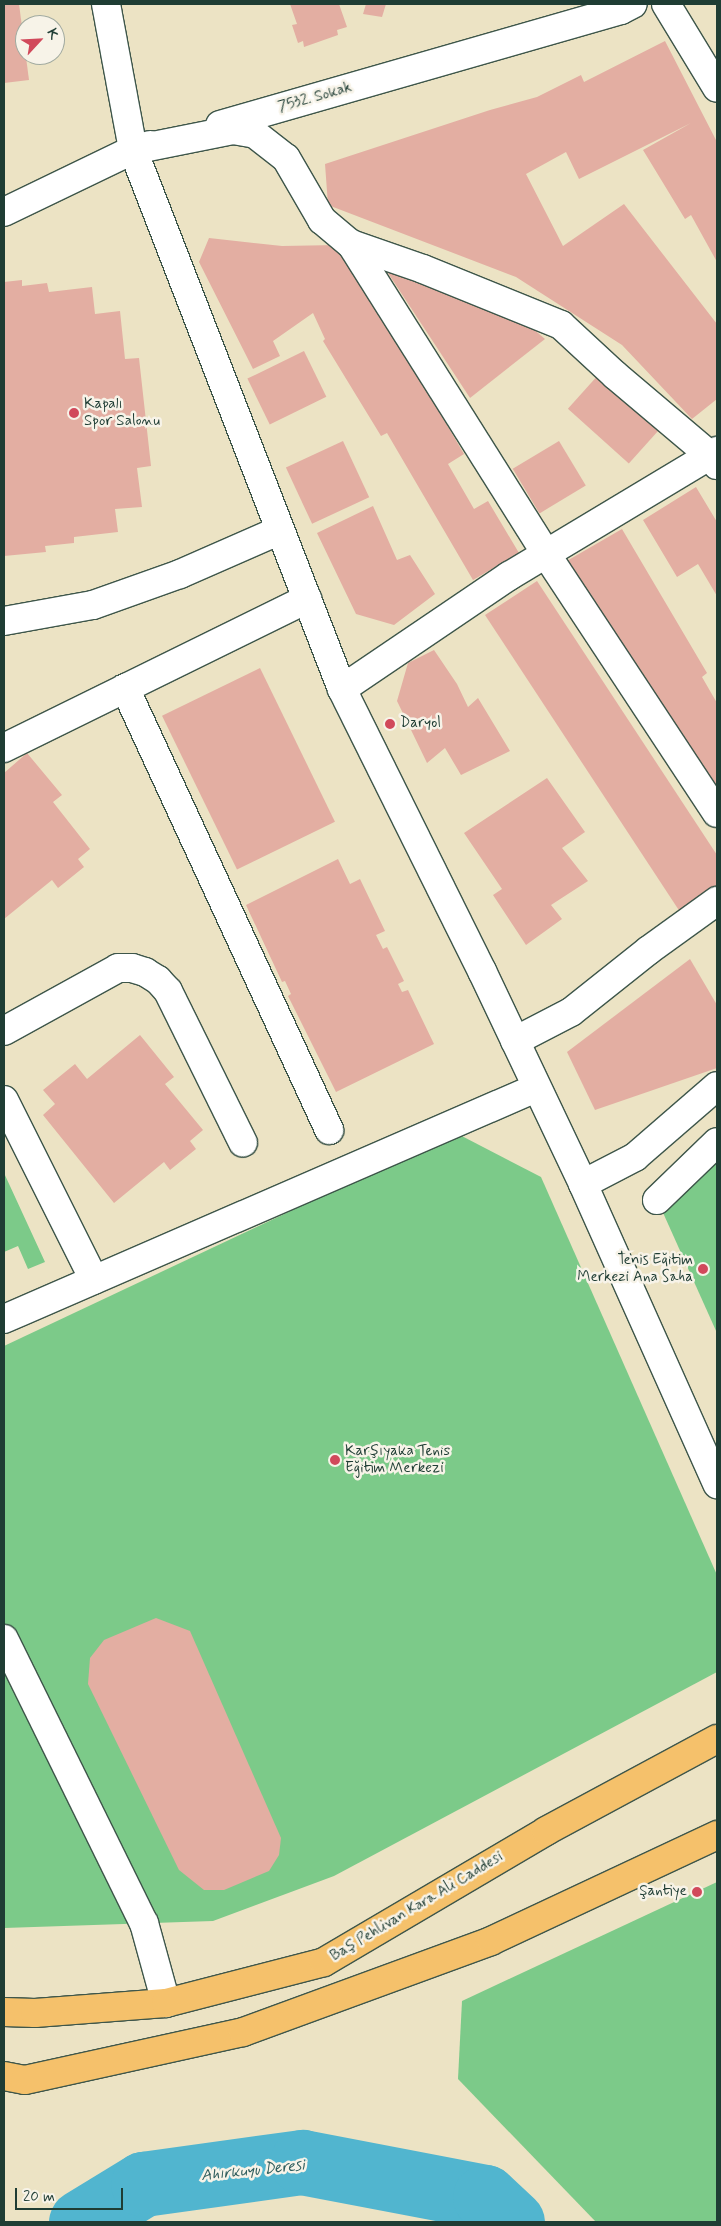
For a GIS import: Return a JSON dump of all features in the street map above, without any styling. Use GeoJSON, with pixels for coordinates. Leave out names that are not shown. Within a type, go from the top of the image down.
{"type":"FeatureCollection","features":[{"type":"Feature","properties":{"kind":"main road","name":"Baş Pehlivan Kara Ali Caddesi"},"geometry":{"type":"LineString","coordinates":[[4,2012],[35,2013],[166,2003],[324,1962],[546,1831],[717,1739]]}},
{"type":"Feature","properties":{"kind":"main road"},"geometry":{"type":"LineString","coordinates":[[4,2076],[25,2080],[243,2032],[491,1941],[717,1835]]}},
{"type":"Feature","properties":{"kind":"street"},"geometry":{"type":"LineString","coordinates":[[106,4],[133,150],[342,688],[584,1184],[717,1484]]}},
{"type":"Feature","properties":{"kind":"street","name":"7532. Sokak"},"geometry":{"type":"LineString","coordinates":[[4,212],[133,150],[621,10],[633,4]]}},
{"type":"Feature","properties":{"kind":"street"},"geometry":{"type":"LineString","coordinates":[[666,4],[717,88]]}},
{"type":"Feature","properties":{"kind":"street"},"geometry":{"type":"LineString","coordinates":[[133,150],[234,130],[255,134],[286,158],[322,220],[351,244],[546,554],[717,813]]}},
{"type":"Feature","properties":{"kind":"street"},"geometry":{"type":"LineString","coordinates":[[342,688],[509,576],[715,457],[615,375],[561,325],[423,269],[351,244]]}},
{"type":"Feature","properties":{"kind":"street"},"geometry":{"type":"LineString","coordinates":[[4,621],[93,605],[180,574],[280,530]]}},
{"type":"Feature","properties":{"kind":"street"},"geometry":{"type":"LineString","coordinates":[[4,748],[307,600]]}},
{"type":"Feature","properties":{"kind":"street"},"geometry":{"type":"LineString","coordinates":[[125,688],[329,1130]]}},
{"type":"Feature","properties":{"kind":"street"},"geometry":{"type":"LineString","coordinates":[[515,1041],[571,1012],[649,950],[717,901]]}},
{"type":"Feature","properties":{"kind":"street"},"geometry":{"type":"LineString","coordinates":[[4,1031],[118,968],[132,968],[145,972],[158,980],[168,991],[243,1144]]}},
{"type":"Feature","properties":{"kind":"street"},"geometry":{"type":"LineString","coordinates":[[584,1184],[635,1157],[717,1086]]}},
{"type":"Feature","properties":{"kind":"street"},"geometry":{"type":"LineString","coordinates":[[4,1319],[536,1088]]}},
{"type":"Feature","properties":{"kind":"street"},"geometry":{"type":"LineString","coordinates":[[4,1100],[94,1280]]}},
{"type":"Feature","properties":{"kind":"street"},"geometry":{"type":"LineString","coordinates":[[657,1200],[717,1142]]}},
{"type":"Feature","properties":{"kind":"street"},"geometry":{"type":"LineString","coordinates":[[4,1639],[144,1923],[166,2003]]}},
{"type":"Feature","properties":{"kind":"green space","name":"Karşıyaka Tenis Eğitim Merkezi"},"geometry":{"type":"Polygon","coordinates":[[[456,1133],[541,1177],[717,1575],[717,1672],[334,1876],[213,1921],[4,1928],[4,1346],[456,1133]]]}},
{"type":"Feature","properties":{"kind":"green space","name":"Tenis Eğitim Merkezi Ana Saha"},"geometry":{"type":"Polygon","coordinates":[[[717,1148],[717,1333],[660,1206],[717,1148]]]}},
{"type":"Feature","properties":{"kind":"green space"},"geometry":{"type":"Polygon","coordinates":[[[4,1173],[45,1262],[28,1269],[18,1246],[4,1252],[4,1173]]]}},
{"type":"Feature","properties":{"kind":"green space"},"geometry":{"type":"Polygon","coordinates":[[[717,1882],[717,2222],[596,2222],[458,2079],[462,2001],[717,1882]]]}},
{"type":"Feature","properties":{"kind":"building"},"geometry":{"type":"Polygon","coordinates":[[[4,4],[19,4],[20,15],[15,15],[15,65],[27,65],[29,80],[4,83],[4,4]]]}},
{"type":"Feature","properties":{"kind":"building"},"geometry":{"type":"Polygon","coordinates":[[[290,4],[339,4],[347,27],[337,30],[338,35],[304,47],[303,41],[298,43],[292,25],[297,24],[290,4]]]}},
{"type":"Feature","properties":{"kind":"building"},"geometry":{"type":"Polygon","coordinates":[[[366,4],[386,4],[382,17],[363,14],[366,4]]]}},
{"type":"Feature","properties":{"kind":"building"},"geometry":{"type":"Polygon","coordinates":[[[665,41],[717,142],[717,262],[691,215],[685,219],[643,150],[691,123],[579,179],[566,152],[526,174],[563,246],[624,204],[717,324],[717,399],[692,419],[622,345],[516,277],[328,205],[325,164],[490,110],[537,97],[581,75],[584,82],[665,41]]]}},
{"type":"Feature","properties":{"kind":"building"},"geometry":{"type":"Polygon","coordinates":[[[209,238],[282,246],[337,245],[376,304],[464,454],[448,464],[474,509],[488,501],[519,553],[473,580],[387,433],[381,436],[323,341],[325,339],[313,313],[273,341],[280,356],[253,369],[199,262],[209,238]]]}},
{"type":"Feature","properties":{"kind":"building"},"geometry":{"type":"Polygon","coordinates":[[[386,270],[510,309],[545,339],[470,398],[386,270]]]}},
{"type":"Feature","properties":{"kind":"building","name":"Kapalı Spor Salonu"},"geometry":{"type":"Polygon","coordinates":[[[22,280],[22,286],[47,283],[49,292],[92,287],[95,314],[120,311],[125,359],[139,358],[151,466],[137,468],[142,507],[115,509],[118,532],[74,537],[74,543],[45,546],[46,552],[4,556],[4,282],[22,280]]]}},
{"type":"Feature","properties":{"kind":"building"},"geometry":{"type":"Polygon","coordinates":[[[304,351],[326,397],[270,424],[247,379],[304,351]]]}},
{"type":"Feature","properties":{"kind":"building"},"geometry":{"type":"Polygon","coordinates":[[[600,373],[661,428],[629,464],[568,409],[600,373]]]}},
{"type":"Feature","properties":{"kind":"building"},"geometry":{"type":"Polygon","coordinates":[[[343,441],[369,497],[312,524],[286,468],[343,441]]]}},
{"type":"Feature","properties":{"kind":"building"},"geometry":{"type":"Polygon","coordinates":[[[559,441],[586,486],[539,513],[513,469],[559,441]]]}},
{"type":"Feature","properties":{"kind":"building"},"geometry":{"type":"Polygon","coordinates":[[[696,487],[717,522],[717,596],[698,564],[677,577],[643,520],[696,487]]]}},
{"type":"Feature","properties":{"kind":"building"},"geometry":{"type":"Polygon","coordinates":[[[373,506],[397,560],[410,555],[435,594],[394,625],[356,614],[317,533],[373,506]]]}},
{"type":"Feature","properties":{"kind":"building"},"geometry":{"type":"Polygon","coordinates":[[[622,529],[707,673],[702,677],[717,703],[717,787],[711,791],[565,562],[622,529]]]}},
{"type":"Feature","properties":{"kind":"building"},"geometry":{"type":"Polygon","coordinates":[[[537,581],[717,855],[717,896],[684,918],[485,615],[537,581]]]}},
{"type":"Feature","properties":{"kind":"building"},"geometry":{"type":"Polygon","coordinates":[[[434,650],[457,684],[468,707],[478,698],[510,751],[461,775],[445,748],[427,763],[397,701],[408,663],[434,650]]]}},
{"type":"Feature","properties":{"kind":"building"},"geometry":{"type":"Polygon","coordinates":[[[260,668],[335,822],[237,869],[162,716],[260,668]]]}},
{"type":"Feature","properties":{"kind":"building"},"geometry":{"type":"Polygon","coordinates":[[[27,753],[62,795],[53,802],[90,849],[78,859],[84,867],[58,888],[52,880],[4,919],[4,773],[27,753]]]}},
{"type":"Feature","properties":{"kind":"building"},"geometry":{"type":"Polygon","coordinates":[[[547,778],[585,832],[562,848],[588,881],[551,905],[562,919],[526,945],[493,895],[502,889],[464,833],[547,778]]]}},
{"type":"Feature","properties":{"kind":"building"},"geometry":{"type":"Polygon","coordinates":[[[338,859],[350,884],[360,879],[385,931],[376,935],[383,949],[387,947],[404,981],[398,984],[402,992],[408,990],[434,1044],[336,1092],[288,996],[291,994],[285,981],[282,982],[246,905],[338,859]]]}},
{"type":"Feature","properties":{"kind":"building"},"geometry":{"type":"Polygon","coordinates":[[[690,959],[717,1005],[717,1068],[595,1110],[567,1052],[690,959]]]}},
{"type":"Feature","properties":{"kind":"building"},"geometry":{"type":"Polygon","coordinates":[[[140,1035],[174,1077],[165,1084],[203,1130],[190,1141],[196,1149],[170,1170],[164,1162],[114,1203],[43,1115],[55,1104],[43,1090],[75,1064],[87,1079],[140,1035]]]}},
{"type":"Feature","properties":{"kind":"building"},"geometry":{"type":"Polygon","coordinates":[[[156,1618],[190,1631],[281,1838],[279,1855],[269,1871],[224,1890],[204,1890],[179,1870],[88,1684],[90,1658],[104,1640],[156,1618]]]}},
{"type":"Feature","properties":{"kind":"waterway","name":"Ahırkuyu Deresi"},"geometry":{"type":"LineString","coordinates":[[81,2222],[143,2184],[302,2162],[485,2197],[512,2222]]}},
{"type":"Feature","properties":{"kind":"place","name":"Kapalı Spor Salonu"},"geometry":{"type":"Point","coordinates":[74,413]}},
{"type":"Feature","properties":{"kind":"place","name":"Daryol"},"geometry":{"type":"Point","coordinates":[390,724]}},
{"type":"Feature","properties":{"kind":"place","name":"Tenis Eğitim Merkezi Ana Saha"},"geometry":{"type":"Point","coordinates":[703,1269]}},
{"type":"Feature","properties":{"kind":"place","name":"Karşıyaka Tenis Eğitim Merkezi"},"geometry":{"type":"Point","coordinates":[335,1460]}},
{"type":"Feature","properties":{"kind":"place","name":"Şantiye"},"geometry":{"type":"Point","coordinates":[697,1892]}}]}
